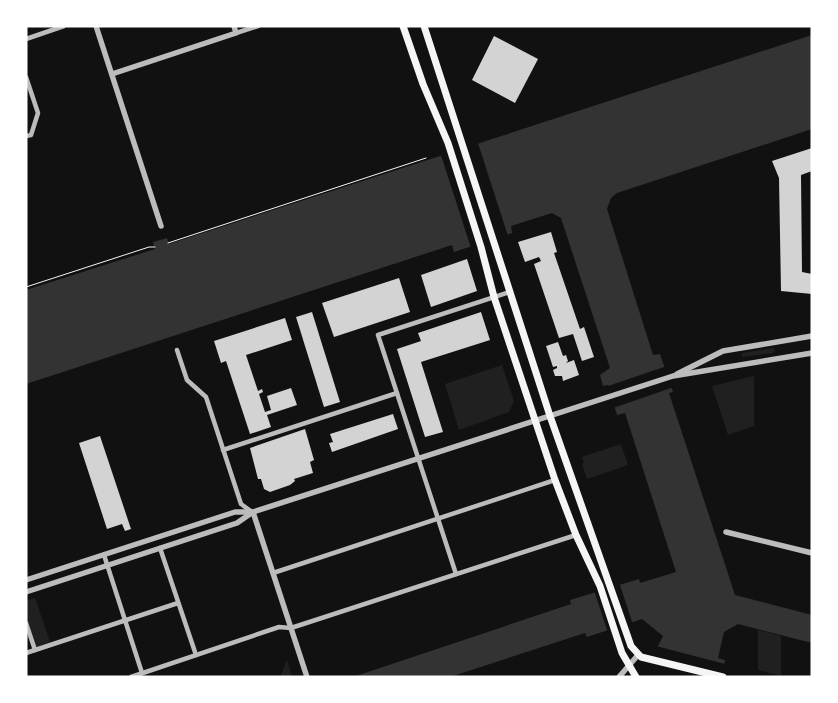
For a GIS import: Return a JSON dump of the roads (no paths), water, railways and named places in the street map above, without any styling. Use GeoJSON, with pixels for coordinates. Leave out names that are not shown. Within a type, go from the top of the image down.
{"type":"FeatureCollection","features":[{"type":"Feature","properties":{"kind":"main road"},"geometry":{"type":"LineString","coordinates":[[403,26],[423,84],[448,143],[481,247],[494,297],[556,480],[576,535],[600,586],[628,667],[636,677]]}},
{"type":"Feature","properties":{"kind":"main road"},"geometry":{"type":"LineString","coordinates":[[424,26],[550,416],[624,627],[638,656],[723,677]]}},
{"type":"Feature","properties":{"kind":"street"},"geometry":{"type":"LineString","coordinates":[[26,39],[64,26]]}},
{"type":"Feature","properties":{"kind":"street"},"geometry":{"type":"LineString","coordinates":[[96,26],[161,226]]}},
{"type":"Feature","properties":{"kind":"street"},"geometry":{"type":"LineString","coordinates":[[234,26],[236,33]]}},
{"type":"Feature","properties":{"kind":"street"},"geometry":{"type":"LineString","coordinates":[[112,74],[258,26]]}},
{"type":"Feature","properties":{"kind":"street"},"geometry":{"type":"LineString","coordinates":[[26,77],[38,113],[30,135],[26,136]]}},
{"type":"Feature","properties":{"kind":"street"},"geometry":{"type":"LineString","coordinates":[[456,574],[378,335],[510,292]]}},
{"type":"Feature","properties":{"kind":"street"},"geometry":{"type":"LineString","coordinates":[[26,592],[237,522],[253,512],[673,376],[723,351],[812,336]]}},
{"type":"Feature","properties":{"kind":"street"},"geometry":{"type":"LineString","coordinates":[[177,350],[187,380],[206,397],[241,504],[253,512],[307,677]]}},
{"type":"Feature","properties":{"kind":"street"},"geometry":{"type":"LineString","coordinates":[[673,376],[812,353]]}},
{"type":"Feature","properties":{"kind":"street"},"geometry":{"type":"LineString","coordinates":[[223,450],[397,393]]}},
{"type":"Feature","properties":{"kind":"street"},"geometry":{"type":"LineString","coordinates":[[273,573],[556,480]]}},
{"type":"Feature","properties":{"kind":"street"},"geometry":{"type":"LineString","coordinates":[[26,580],[235,512],[253,512]]}},
{"type":"Feature","properties":{"kind":"street"},"geometry":{"type":"LineString","coordinates":[[726,532],[812,553]]}},
{"type":"Feature","properties":{"kind":"street"},"geometry":{"type":"LineString","coordinates":[[131,677],[279,628],[291,628],[576,535]]}},
{"type":"Feature","properties":{"kind":"street"},"geometry":{"type":"LineString","coordinates":[[160,548],[196,655]]}},
{"type":"Feature","properties":{"kind":"street"},"geometry":{"type":"LineString","coordinates":[[104,555],[142,673]]}},
{"type":"Feature","properties":{"kind":"street"},"geometry":{"type":"LineString","coordinates":[[26,653],[178,603]]}},
{"type":"Feature","properties":{"kind":"street"},"geometry":{"type":"LineString","coordinates":[[26,623],[35,650]]}},
{"type":"Feature","properties":{"kind":"street"},"geometry":{"type":"LineString","coordinates":[[619,677],[638,656]]}}]}
